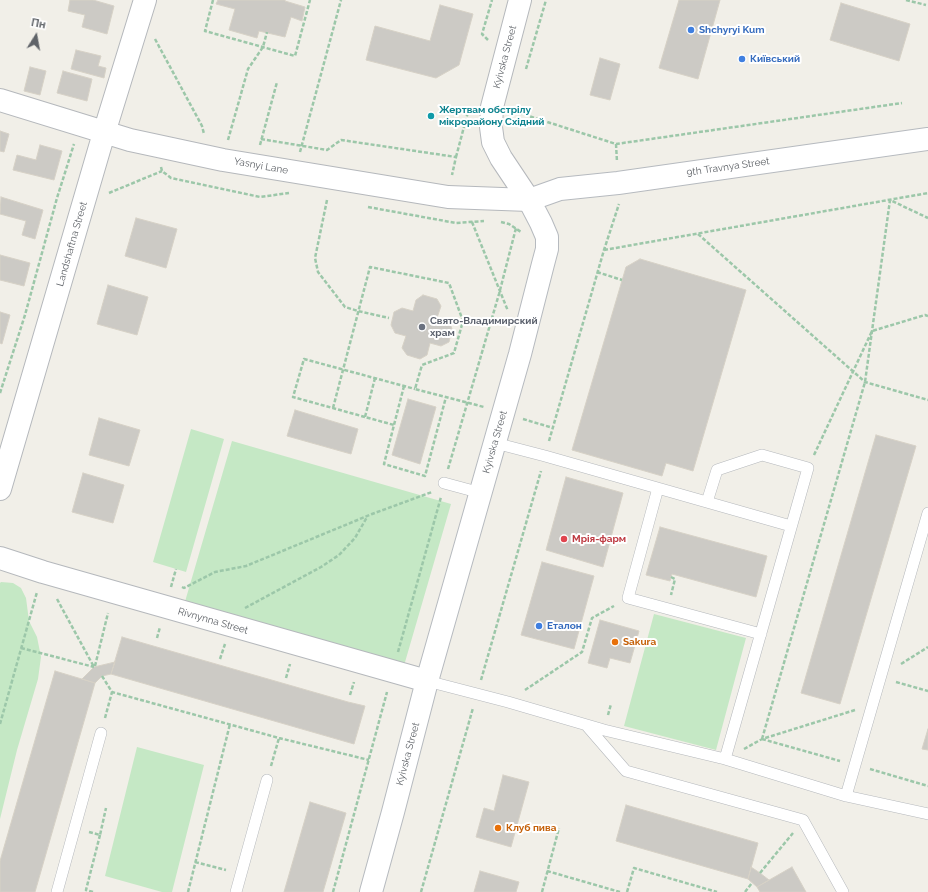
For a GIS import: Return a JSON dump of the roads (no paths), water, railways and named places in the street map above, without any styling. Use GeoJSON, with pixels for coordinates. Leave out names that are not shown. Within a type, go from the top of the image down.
{"type":"FeatureCollection","features":[{"type":"Feature","properties":{"kind":"street","name":"Kyivska Street"},"geometry":{"type":"LineString","coordinates":[[371,892],[427,681],[504,413],[547,249],[547,237],[541,223],[529,200],[501,158],[493,142],[490,127],[492,107],[520,0]]}},
{"type":"Feature","properties":{"kind":"street","name":"Landshaftna Street"},"geometry":{"type":"LineString","coordinates":[[0,489],[83,204],[95,130],[143,7]]}},
{"type":"Feature","properties":{"kind":"street","name":"Yasnyi Lane"},"geometry":{"type":"LineString","coordinates":[[0,100],[130,140],[254,165],[448,197],[529,200]]}},
{"type":"Feature","properties":{"kind":"street","name":"9th Travnya Street"},"geometry":{"type":"LineString","coordinates":[[529,200],[560,189],[618,183],[928,139]]}},
{"type":"Feature","properties":{"kind":"street","name":"Rivnynna Street"},"geometry":{"type":"LineString","coordinates":[[0,558],[113,592],[427,681]]}},
{"type":"Feature","properties":{"kind":"lane"},"geometry":{"type":"LineString","coordinates":[[495,443],[791,526]]}},
{"type":"Feature","properties":{"kind":"lane"},"geometry":{"type":"LineString","coordinates":[[707,502],[717,470],[762,455],[808,468],[725,759]]}},
{"type":"Feature","properties":{"kind":"lane"},"geometry":{"type":"LineString","coordinates":[[444,486],[481,493]]}},
{"type":"Feature","properties":{"kind":"lane"},"geometry":{"type":"LineString","coordinates":[[658,488],[628,598],[761,634]]}},
{"type":"Feature","properties":{"kind":"lane"},"geometry":{"type":"LineString","coordinates":[[846,796],[928,513]]}},
{"type":"Feature","properties":{"kind":"lane"},"geometry":{"type":"LineString","coordinates":[[427,681],[508,702],[587,726],[725,759],[846,796],[928,814]]}},
{"type":"Feature","properties":{"kind":"lane"},"geometry":{"type":"LineString","coordinates":[[587,726],[626,771],[803,820],[843,892]]}},
{"type":"Feature","properties":{"kind":"lane"},"geometry":{"type":"LineString","coordinates":[[58,892],[101,733]]}},
{"type":"Feature","properties":{"kind":"lane"},"geometry":{"type":"LineString","coordinates":[[236,892],[267,780]]}},
{"type":"Feature","properties":{"kind":"place","name":"Shchyryi Kum"},"geometry":{"type":"Point","coordinates":[691,30]}},
{"type":"Feature","properties":{"kind":"place","name":"Київський"},"geometry":{"type":"Point","coordinates":[742,59]}},
{"type":"Feature","properties":{"kind":"place","name":"Жертвам обстрілу мікрорайону Східний"},"geometry":{"type":"Point","coordinates":[431,116]}},
{"type":"Feature","properties":{"kind":"place","name":"Свято-Владимирский храм"},"geometry":{"type":"Point","coordinates":[422,327]}},
{"type":"Feature","properties":{"kind":"place","name":"Мрія-фарм"},"geometry":{"type":"Point","coordinates":[564,539]}},
{"type":"Feature","properties":{"kind":"place","name":"Еталон"},"geometry":{"type":"Point","coordinates":[539,626]}},
{"type":"Feature","properties":{"kind":"place","name":"Sakura"},"geometry":{"type":"Point","coordinates":[615,642]}},
{"type":"Feature","properties":{"kind":"place","name":"Клуб пива"},"geometry":{"type":"Point","coordinates":[498,828]}}]}
